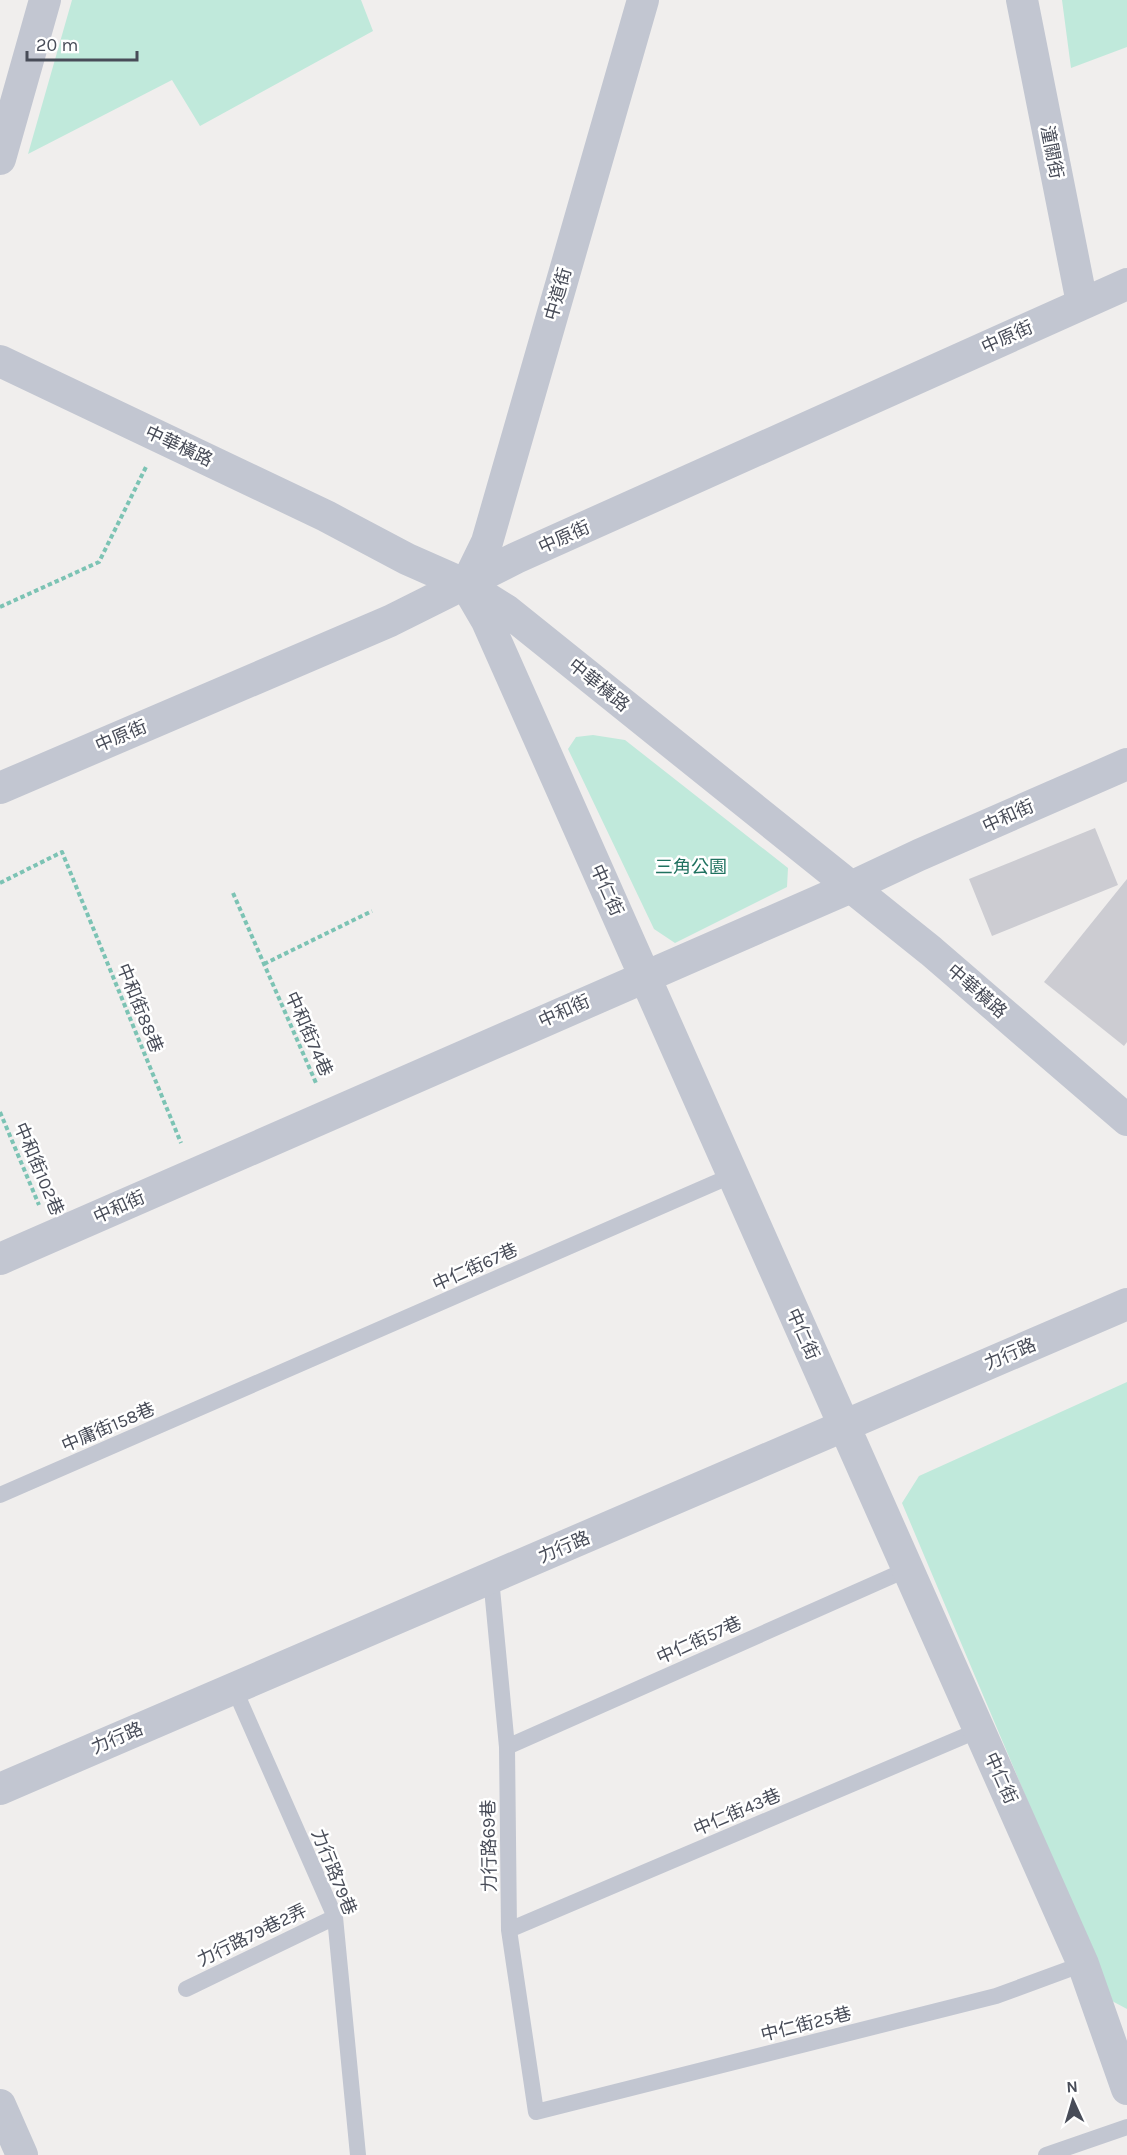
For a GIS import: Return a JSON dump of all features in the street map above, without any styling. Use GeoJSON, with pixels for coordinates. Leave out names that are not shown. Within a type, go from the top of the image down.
{"type":"FeatureCollection","features":[{"type":"Feature","properties":{"kind":"street","name":"中道街"},"geometry":{"type":"LineString","coordinates":[[466,585],[487,542],[643,0]]}},
{"type":"Feature","properties":{"kind":"street","name":"潼關街"},"geometry":{"type":"LineString","coordinates":[[1022,0],[1082,303]]}},
{"type":"Feature","properties":{"kind":"street"},"geometry":{"type":"LineString","coordinates":[[0,159],[41,1]]}},
{"type":"Feature","properties":{"kind":"street","name":"中原街"},"geometry":{"type":"LineString","coordinates":[[0,788],[390,621],[527,553],[1127,284]]}},
{"type":"Feature","properties":{"kind":"street","name":"中華橫路"},"geometry":{"type":"LineString","coordinates":[[0,361],[326,516],[407,559],[466,585],[506,610],[851,887],[1125,1115]]}},
{"type":"Feature","properties":{"kind":"street","name":"中仁街"},"geometry":{"type":"LineString","coordinates":[[466,585],[488,621],[1118,2041],[1127,2089]]}},
{"type":"Feature","properties":{"kind":"street","name":"中和街"},"geometry":{"type":"LineString","coordinates":[[0,1259],[1127,764]]}},
{"type":"Feature","properties":{"kind":"street","name":"力行路"},"geometry":{"type":"LineString","coordinates":[[0,1789],[1127,1304]]}},
{"type":"Feature","properties":{"kind":"street"},"geometry":{"type":"LineString","coordinates":[[0,2105],[22,2155]]}},
{"type":"Feature","properties":{"kind":"lane","name":"中仁街67巷"},"geometry":{"type":"LineString","coordinates":[[232,1395],[733,1175]]}},
{"type":"Feature","properties":{"kind":"lane","name":"中庸街158巷"},"geometry":{"type":"LineString","coordinates":[[0,1496],[232,1395]]}},
{"type":"Feature","properties":{"kind":"lane","name":"中仁街57巷"},"geometry":{"type":"LineString","coordinates":[[507,1747],[908,1569]]}},
{"type":"Feature","properties":{"kind":"lane","name":"力行路69巷"},"geometry":{"type":"LineString","coordinates":[[491,1578],[507,1747],[509,1930],[536,2112]]}},
{"type":"Feature","properties":{"kind":"lane","name":"力行路79巷"},"geometry":{"type":"LineString","coordinates":[[234,1688],[335,1917],[358,2155]]}},
{"type":"Feature","properties":{"kind":"lane","name":"中仁街43巷"},"geometry":{"type":"LineString","coordinates":[[509,1930],[979,1730]]}},
{"type":"Feature","properties":{"kind":"lane","name":"力行路79巷2弄"},"geometry":{"type":"LineString","coordinates":[[186,1989],[335,1917]]}},
{"type":"Feature","properties":{"kind":"lane","name":"中仁街25巷"},"geometry":{"type":"LineString","coordinates":[[536,2112],[996,1996],[1083,1964]]}},
{"type":"Feature","properties":{"kind":"lane"},"geometry":{"type":"LineString","coordinates":[[1046,2155],[1127,2127]]}},
{"type":"Feature","properties":{"kind":"path"},"geometry":{"type":"LineString","coordinates":[[0,607],[99,562],[160,438]]}},
{"type":"Feature","properties":{"kind":"path","name":"中和街88巷"},"geometry":{"type":"LineString","coordinates":[[0,883],[62,852],[193,1174]]}},
{"type":"Feature","properties":{"kind":"path","name":"中和街74巷"},"geometry":{"type":"LineString","coordinates":[[233,893],[330,1114]]}},
{"type":"Feature","properties":{"kind":"path"},"geometry":{"type":"LineString","coordinates":[[264,964],[372,911]]}},
{"type":"Feature","properties":{"kind":"path","name":"中和街102巷"},"geometry":{"type":"LineString","coordinates":[[0,1112],[52,1236]]}},
{"type":"Feature","properties":{"kind":"green space"},"geometry":{"type":"Polygon","coordinates":[[[72,0],[361,0],[373,31],[200,126],[172,80],[28,154],[72,0]]]}},
{"type":"Feature","properties":{"kind":"green space"},"geometry":{"type":"Polygon","coordinates":[[[1062,0],[1127,0],[1127,47],[1071,68],[1062,0]]]}},
{"type":"Feature","properties":{"kind":"green space","name":"三角公園"},"geometry":{"type":"Polygon","coordinates":[[[593,735],[625,740],[788,868],[787,887],[675,943],[654,929],[568,749],[576,737],[593,735]]]}},
{"type":"Feature","properties":{"kind":"green space"},"geometry":{"type":"Polygon","coordinates":[[[1127,1382],[1127,2009],[1112,2001],[902,1503],[919,1476],[1127,1382]]]}},
{"type":"Feature","properties":{"kind":"building"},"geometry":{"type":"Polygon","coordinates":[[[1095,828],[1118,885],[992,936],[969,879],[1095,828]]]}},
{"type":"Feature","properties":{"kind":"building"},"geometry":{"type":"Polygon","coordinates":[[[1127,879],[1127,1042],[1124,1046],[1044,982],[1127,879]]]}}]}
